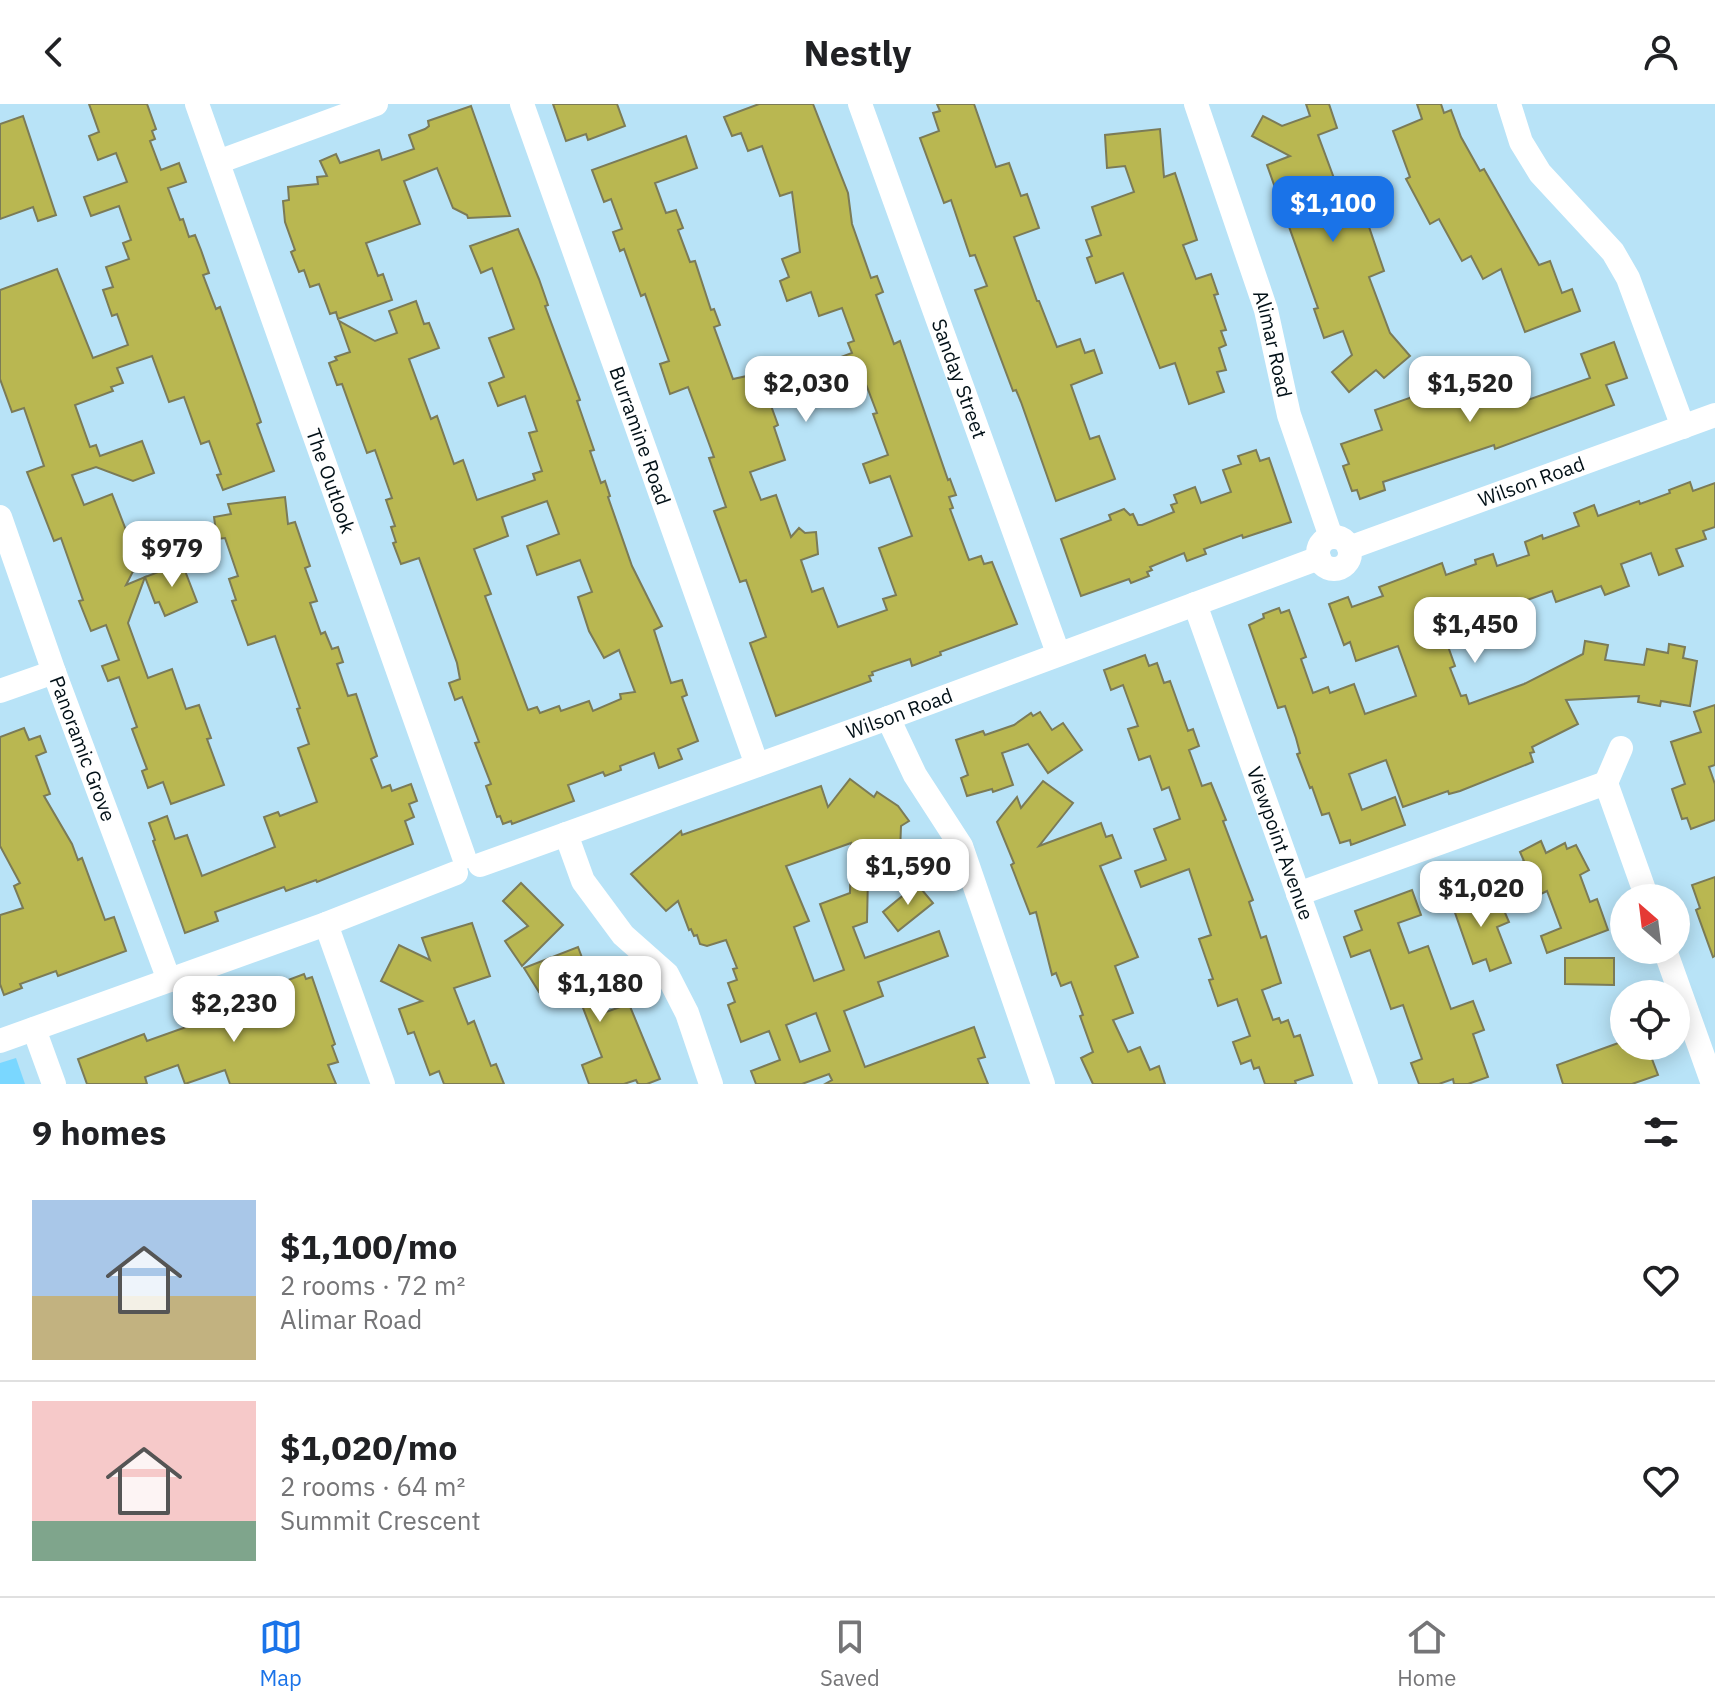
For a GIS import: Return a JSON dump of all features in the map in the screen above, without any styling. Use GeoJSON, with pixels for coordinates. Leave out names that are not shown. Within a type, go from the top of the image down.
{"type":"FeatureCollection","features":[{"type":"Feature","properties":{"kind":"street","name":"The Outlook"},"geometry":{"type":"LineString","coordinates":[[197,104],[467,865]]}},
{"type":"Feature","properties":{"kind":"street"},"geometry":{"type":"LineString","coordinates":[[218,162],[376,104]]}},
{"type":"Feature","properties":{"kind":"street","name":"Burramine Road"},"geometry":{"type":"LineString","coordinates":[[522,104],[757,765]]}},
{"type":"Feature","properties":{"kind":"street","name":"Sanday Street"},"geometry":{"type":"LineString","coordinates":[[860,104],[1058,653]]}},
{"type":"Feature","properties":{"kind":"street","name":"Alimar Road"},"geometry":{"type":"LineString","coordinates":[[1196,104],[1258,285],[1289,415],[1333,548]]}},
{"type":"Feature","properties":{"kind":"street"},"geometry":{"type":"LineString","coordinates":[[1509,104],[1521,142],[1540,173],[1613,252],[1628,278],[1683,427]]}},
{"type":"Feature","properties":{"kind":"street","name":"Wilson Road"},"geometry":{"type":"LineString","coordinates":[[0,1041],[326,924],[467,865],[566,834],[888,718],[1195,604],[1333,548],[1715,415]]}},
{"type":"Feature","properties":{"kind":"street","name":"Panoramic Grove"},"geometry":{"type":"LineString","coordinates":[[0,517],[54,672],[169,980]]}},
{"type":"Feature","properties":{"kind":"street","name":"Viewpoint Avenue"},"geometry":{"type":"LineString","coordinates":[[1195,604],[1366,1084]]}},
{"type":"Feature","properties":{"kind":"street"},"geometry":{"type":"LineString","coordinates":[[0,691],[54,672]]}},
{"type":"Feature","properties":{"kind":"street"},"geometry":{"type":"LineString","coordinates":[[888,718],[915,775],[961,846],[1043,1084]]}},
{"type":"Feature","properties":{"kind":"street"},"geometry":{"type":"LineString","coordinates":[[1621,748],[1606,783],[1642,884]]}},
{"type":"Feature","properties":{"kind":"street"},"geometry":{"type":"LineString","coordinates":[[1298,894],[1606,783]]}},
{"type":"Feature","properties":{"kind":"street"},"geometry":{"type":"LineString","coordinates":[[566,834],[583,881],[623,935],[667,974],[687,1013],[711,1084]]}},
{"type":"Feature","properties":{"kind":"street"},"geometry":{"type":"LineString","coordinates":[[326,924],[383,1084]]}},
{"type":"Feature","properties":{"kind":"street"},"geometry":{"type":"LineString","coordinates":[[1670,964],[1713,1084]]}},
{"type":"Feature","properties":{"kind":"street"},"geometry":{"type":"LineString","coordinates":[[34,1029],[54,1084]]}},
{"type":"Feature","properties":{"kind":"shaded area"},"geometry":{"type":"Polygon","coordinates":[[[16,1058],[25,1084],[0,1084],[0,1063],[16,1058]]]}},
{"type":"Feature","properties":{"kind":"building"},"geometry":{"type":"Polygon","coordinates":[[[89,104],[147,104],[156,129],[152,131],[155,139],[150,141],[161,170],[179,163],[186,182],[168,188],[189,237],[195,235],[201,250],[209,273],[203,275],[216,309],[220,307],[261,422],[257,424],[274,471],[223,490],[217,475],[221,474],[209,441],[201,444],[184,397],[169,402],[152,356],[117,368],[123,383],[111,387],[113,391],[75,405],[90,447],[96,445],[100,456],[142,441],[154,473],[133,481],[96,467],[72,475],[84,505],[112,494],[131,543],[144,550],[126,585],[145,577],[128,623],[148,678],[172,669],[186,709],[199,705],[211,738],[207,739],[224,785],[171,804],[163,782],[148,788],[142,771],[147,769],[132,729],[137,727],[119,677],[108,681],[102,666],[119,660],[106,625],[91,631],[61,538],[54,541],[27,472],[44,466],[24,408],[12,412],[0,379],[0,290],[57,269],[93,358],[128,345],[117,314],[112,316],[103,290],[113,287],[106,267],[129,259],[123,243],[131,240],[119,206],[91,216],[84,197],[127,182],[116,153],[98,160],[89,136],[99,132],[89,104]]]}},
{"type":"Feature","properties":{"kind":"building"},"geometry":{"type":"Polygon","coordinates":[[[553,104],[617,104],[625,126],[588,140],[586,134],[566,141],[553,104]]]}},
{"type":"Feature","properties":{"kind":"building"},"geometry":{"type":"Polygon","coordinates":[[[759,104],[813,104],[848,193],[852,224],[871,278],[877,276],[883,292],[876,295],[894,344],[900,341],[956,495],[949,497],[953,508],[950,509],[969,560],[981,556],[984,564],[992,562],[1017,624],[940,652],[941,655],[912,666],[910,659],[872,672],[873,675],[869,676],[871,681],[776,716],[750,643],[766,637],[746,580],[740,582],[714,511],[726,507],[709,458],[714,457],[688,387],[670,394],[660,364],[669,361],[645,294],[641,296],[624,249],[620,251],[613,232],[622,229],[611,199],[604,202],[592,170],[686,136],[697,168],[655,183],[666,213],[676,210],[683,228],[678,230],[690,262],[695,261],[711,310],[714,309],[720,325],[714,327],[733,379],[756,374],[778,425],[774,427],[785,460],[750,472],[761,500],[776,495],[791,537],[799,528],[805,533],[816,532],[818,554],[801,560],[812,592],[823,588],[838,627],[887,610],[883,599],[896,595],[879,548],[912,536],[890,476],[870,483],[863,464],[888,455],[864,379],[841,388],[835,372],[842,370],[838,358],[852,353],[848,343],[854,341],[842,308],[819,316],[811,292],[787,301],[780,281],[789,277],[782,259],[800,252],[792,192],[780,196],[762,146],[748,151],[741,133],[732,136],[724,117],[759,104]]]}},
{"type":"Feature","properties":{"kind":"building"},"geometry":{"type":"Polygon","coordinates":[[[937,104],[974,104],[996,167],[1009,163],[1021,196],[1027,194],[1039,228],[1014,237],[1057,347],[1080,339],[1085,353],[1094,350],[1102,373],[1071,385],[1090,439],[1099,436],[1115,479],[1056,501],[1021,402],[1016,390],[1013,391],[975,290],[987,286],[975,255],[970,256],[951,200],[944,203],[920,138],[939,131],[933,113],[940,111],[937,104]]]}},
{"type":"Feature","properties":{"kind":"building"},"geometry":{"type":"Polygon","coordinates":[[[1306,104],[1329,104],[1337,128],[1318,135],[1338,189],[1363,180],[1376,214],[1366,218],[1384,271],[1369,277],[1390,333],[1410,356],[1384,378],[1376,370],[1349,392],[1332,372],[1352,355],[1343,331],[1324,338],[1314,309],[1318,308],[1267,165],[1290,156],[1252,136],[1263,116],[1282,126],[1310,116],[1306,104]]]}},
{"type":"Feature","properties":{"kind":"building"},"geometry":{"type":"Polygon","coordinates":[[[1417,104],[1441,104],[1444,113],[1451,110],[1461,137],[1480,171],[1484,169],[1539,265],[1550,261],[1562,293],[1572,289],[1580,311],[1525,332],[1501,269],[1483,279],[1471,256],[1462,261],[1439,219],[1430,224],[1406,179],[1410,177],[1393,131],[1422,119],[1417,104]]]}},
{"type":"Feature","properties":{"kind":"building"},"geometry":{"type":"Polygon","coordinates":[[[471,106],[510,216],[468,218],[453,208],[437,168],[404,181],[420,224],[366,243],[378,276],[383,274],[392,300],[338,319],[336,312],[330,314],[319,284],[310,287],[304,270],[299,272],[291,252],[295,250],[285,222],[283,201],[289,200],[288,187],[318,184],[317,177],[327,176],[320,161],[336,154],[340,163],[379,150],[382,160],[414,149],[409,135],[425,129],[429,126],[428,121],[471,106]]]}},
{"type":"Feature","properties":{"kind":"building"},"geometry":{"type":"Polygon","coordinates":[[[23,116],[56,215],[38,221],[33,207],[0,219],[0,124],[23,116]]]}},
{"type":"Feature","properties":{"kind":"building"},"geometry":{"type":"Polygon","coordinates":[[[1160,129],[1164,177],[1175,173],[1197,240],[1183,245],[1196,279],[1211,274],[1218,294],[1214,295],[1226,330],[1221,331],[1226,345],[1219,348],[1226,370],[1217,372],[1224,392],[1189,404],[1175,363],[1160,368],[1123,273],[1096,283],[1087,258],[1092,256],[1086,240],[1101,235],[1092,207],[1134,192],[1125,166],[1107,168],[1105,135],[1160,129]]]}},
{"type":"Feature","properties":{"kind":"building"},"geometry":{"type":"Polygon","coordinates":[[[518,229],[539,279],[548,305],[545,306],[580,400],[577,401],[594,450],[590,451],[601,483],[605,481],[632,566],[662,626],[654,630],[671,683],[682,680],[687,695],[682,697],[698,741],[678,749],[682,759],[659,768],[654,753],[620,766],[621,770],[605,776],[603,772],[568,785],[574,801],[512,824],[511,821],[503,824],[500,816],[497,817],[486,786],[491,784],[475,743],[479,742],[462,697],[455,700],[449,683],[460,679],[457,663],[419,558],[401,564],[393,543],[396,542],[391,527],[395,526],[386,500],[392,498],[375,450],[367,453],[342,384],[337,385],[329,363],[337,360],[335,357],[350,352],[339,321],[375,341],[397,333],[389,311],[416,301],[424,324],[429,323],[439,348],[409,359],[431,419],[437,416],[454,464],[463,460],[477,500],[535,480],[533,474],[542,471],[529,433],[537,431],[525,396],[498,406],[489,383],[504,377],[489,338],[514,329],[492,268],[481,273],[470,246],[518,229]],[[547,501],[502,517],[508,536],[474,549],[491,594],[485,596],[528,710],[537,707],[540,713],[559,706],[561,711],[589,701],[593,711],[621,699],[620,694],[635,692],[619,650],[604,658],[589,631],[578,597],[592,592],[580,560],[537,575],[527,546],[559,534],[547,501]]]}},
{"type":"Feature","properties":{"kind":"building"},"geometry":{"type":"Polygon","coordinates":[[[1614,342],[1627,378],[1606,385],[1614,405],[1495,449],[1494,445],[1383,482],[1385,490],[1360,499],[1357,490],[1352,491],[1343,466],[1349,464],[1341,444],[1382,430],[1375,410],[1421,394],[1419,389],[1454,376],[1466,412],[1522,392],[1525,401],[1590,378],[1581,354],[1614,342]]]}},
{"type":"Feature","properties":{"kind":"building"},"geometry":{"type":"Polygon","coordinates":[[[1256,450],[1260,461],[1269,458],[1291,522],[1204,549],[1206,554],[1187,561],[1184,553],[1150,567],[1152,570],[1147,572],[1149,576],[1131,583],[1129,579],[1081,596],[1061,539],[1111,520],[1109,515],[1124,509],[1133,514],[1138,525],[1142,525],[1174,512],[1171,505],[1177,503],[1174,495],[1195,487],[1201,503],[1231,492],[1223,470],[1241,464],[1238,456],[1256,450]]]}},
{"type":"Feature","properties":{"kind":"building"},"geometry":{"type":"Polygon","coordinates":[[[1690,482],[1693,491],[1715,483],[1715,527],[1703,531],[1706,539],[1676,549],[1683,566],[1659,575],[1651,553],[1621,564],[1629,586],[1605,595],[1601,586],[1556,602],[1552,591],[1494,612],[1491,603],[1439,621],[1455,666],[1450,668],[1461,696],[1466,695],[1469,704],[1524,684],[1583,654],[1585,641],[1608,645],[1605,660],[1644,665],[1647,649],[1668,653],[1669,644],[1685,647],[1683,658],[1697,661],[1690,706],[1661,701],[1660,706],[1638,702],[1639,696],[1566,700],[1578,724],[1532,747],[1533,762],[1460,791],[1449,794],[1448,791],[1403,807],[1386,760],[1349,774],[1362,810],[1395,797],[1405,825],[1351,845],[1350,840],[1340,843],[1329,813],[1322,815],[1310,788],[1297,754],[1300,753],[1285,706],[1278,708],[1249,625],[1264,618],[1263,614],[1279,608],[1281,613],[1289,610],[1306,657],[1301,659],[1313,693],[1328,687],[1330,693],[1354,684],[1365,714],[1416,696],[1398,646],[1356,661],[1350,642],[1344,645],[1329,604],[1348,597],[1352,607],[1383,596],[1379,587],[1442,563],[1446,575],[1493,554],[1497,566],[1529,555],[1525,542],[1579,526],[1574,513],[1594,505],[1598,516],[1670,493],[1669,490],[1690,482]]]}},
{"type":"Feature","properties":{"kind":"building"},"geometry":{"type":"Polygon","coordinates":[[[285,497],[288,524],[295,522],[310,566],[305,568],[317,601],[310,603],[321,634],[325,632],[332,649],[338,647],[343,662],[337,664],[348,696],[356,694],[377,756],[371,759],[382,788],[390,785],[392,791],[411,784],[417,801],[409,804],[414,817],[405,821],[413,844],[317,882],[286,891],[284,887],[215,912],[218,921],[185,933],[149,823],[167,816],[175,839],[187,835],[202,876],[275,847],[264,817],[278,812],[280,816],[317,802],[298,748],[309,744],[297,709],[300,708],[275,636],[248,645],[232,601],[236,600],[229,579],[238,576],[225,538],[217,539],[214,517],[231,514],[228,504],[285,497]]]}},
{"type":"Feature","properties":{"kind":"building"},"geometry":{"type":"Polygon","coordinates":[[[182,563],[197,602],[165,616],[159,602],[155,603],[145,577],[182,563]]]}},
{"type":"Feature","properties":{"kind":"building"},"geometry":{"type":"Polygon","coordinates":[[[1145,655],[1149,666],[1157,663],[1164,683],[1170,681],[1188,731],[1193,729],[1199,746],[1189,750],[1202,786],[1211,783],[1226,820],[1223,821],[1253,900],[1249,902],[1261,938],[1266,936],[1281,983],[1262,990],[1273,1020],[1279,1018],[1281,1023],[1288,1020],[1294,1037],[1300,1035],[1313,1075],[1295,1081],[1296,1084],[1265,1084],[1259,1067],[1254,1069],[1251,1060],[1241,1064],[1233,1042],[1250,1036],[1237,999],[1218,1006],[1209,980],[1213,979],[1199,939],[1211,935],[1189,869],[1141,887],[1135,871],[1166,860],[1154,829],[1180,819],[1169,787],[1162,790],[1150,756],[1139,760],[1128,729],[1138,726],[1123,685],[1111,690],[1104,670],[1145,655]]]}},
{"type":"Feature","properties":{"kind":"building"},"geometry":{"type":"Polygon","coordinates":[[[1715,705],[1715,765],[1709,767],[1715,784],[1715,820],[1691,829],[1687,818],[1682,819],[1672,789],[1685,784],[1671,742],[1701,732],[1694,712],[1715,705]]]}},
{"type":"Feature","properties":{"kind":"building"},"geometry":{"type":"Polygon","coordinates":[[[1040,712],[1052,730],[1063,723],[1082,750],[1048,773],[1028,744],[1002,753],[1013,785],[967,796],[961,778],[968,775],[956,740],[983,731],[985,735],[1014,725],[1031,713],[1033,716],[1040,712]]]}},
{"type":"Feature","properties":{"kind":"building"},"geometry":{"type":"Polygon","coordinates":[[[24,728],[29,740],[40,736],[46,752],[36,756],[50,794],[44,796],[78,860],[82,858],[105,920],[114,917],[126,951],[58,976],[56,971],[20,984],[22,988],[4,995],[0,984],[0,915],[23,908],[14,886],[20,883],[0,846],[0,737],[24,728]]]}},
{"type":"Feature","properties":{"kind":"building"},"geometry":{"type":"Polygon","coordinates":[[[850,779],[874,797],[877,792],[898,806],[909,821],[901,826],[900,852],[911,853],[910,877],[868,876],[867,922],[853,927],[865,958],[939,931],[948,956],[878,982],[883,996],[844,1011],[865,1067],[974,1027],[985,1057],[978,1059],[988,1084],[825,1084],[832,1080],[829,1074],[802,1084],[756,1084],[751,1071],[780,1060],[769,1031],[741,1042],[728,1005],[735,1002],[728,983],[737,980],[733,969],[737,968],[726,940],[707,946],[700,944],[697,935],[694,936],[689,930],[678,901],[666,911],[631,874],[681,831],[682,835],[821,786],[828,807],[850,779]],[[851,843],[786,866],[809,921],[794,927],[814,981],[844,970],[820,904],[850,893],[851,843]],[[816,1013],[786,1025],[800,1062],[830,1051],[816,1013]]]}},
{"type":"Feature","properties":{"kind":"building"},"geometry":{"type":"Polygon","coordinates":[[[1043,781],[1073,803],[1039,846],[1101,823],[1106,837],[1112,835],[1121,858],[1100,866],[1138,957],[1115,966],[1133,1013],[1113,1020],[1128,1052],[1140,1047],[1150,1070],[1159,1066],[1165,1084],[1093,1084],[1081,1058],[1093,1052],[1080,1016],[1083,1015],[1071,982],[1061,986],[1056,973],[1052,975],[1036,912],[1030,914],[997,822],[1017,797],[1021,808],[1043,781]]]}},
{"type":"Feature","properties":{"kind":"building"},"geometry":{"type":"Polygon","coordinates":[[[1541,841],[1546,853],[1565,843],[1567,849],[1576,845],[1589,870],[1580,875],[1590,902],[1597,899],[1608,930],[1547,953],[1541,936],[1561,928],[1547,891],[1541,894],[1535,883],[1531,885],[1520,863],[1524,861],[1520,852],[1541,841]]]}},
{"type":"Feature","properties":{"kind":"building"},"geometry":{"type":"Polygon","coordinates":[[[1715,877],[1713,957],[1696,910],[1700,908],[1692,885],[1715,877]]]}},
{"type":"Feature","properties":{"kind":"building"},"geometry":{"type":"Polygon","coordinates":[[[521,883],[563,925],[522,966],[505,941],[528,926],[503,901],[521,883]]]}},
{"type":"Feature","properties":{"kind":"building"},"geometry":{"type":"Polygon","coordinates":[[[917,884],[933,903],[898,931],[883,912],[917,884]]]}},
{"type":"Feature","properties":{"kind":"building"},"geometry":{"type":"Polygon","coordinates":[[[1462,884],[1469,905],[1483,899],[1486,907],[1500,901],[1509,922],[1497,927],[1511,963],[1490,971],[1486,959],[1473,964],[1447,890],[1462,884]]]}},
{"type":"Feature","properties":{"kind":"building"},"geometry":{"type":"Polygon","coordinates":[[[1412,890],[1421,915],[1398,923],[1409,953],[1428,946],[1451,1009],[1473,1001],[1484,1030],[1473,1034],[1488,1077],[1468,1084],[1454,1084],[1453,1079],[1439,1084],[1419,1084],[1411,1063],[1422,1059],[1403,1005],[1391,1009],[1370,950],[1351,957],[1344,937],[1362,930],[1355,911],[1412,890]]]}},
{"type":"Feature","properties":{"kind":"building"},"geometry":{"type":"Polygon","coordinates":[[[472,923],[490,976],[454,988],[468,1024],[474,1021],[491,1066],[496,1064],[504,1084],[444,1084],[439,1071],[430,1075],[414,1032],[408,1034],[399,1009],[422,1001],[381,981],[399,945],[430,960],[422,938],[472,923]]]}},
{"type":"Feature","properties":{"kind":"building"},"geometry":{"type":"Polygon","coordinates":[[[578,947],[603,1013],[629,1004],[660,1079],[647,1084],[638,1084],[636,1080],[624,1084],[589,1084],[582,1065],[602,1057],[578,995],[570,998],[564,983],[539,992],[524,968],[578,947]]]}},
{"type":"Feature","properties":{"kind":"building"},"geometry":{"type":"Polygon","coordinates":[[[1565,958],[1610,958],[1610,964],[1614,964],[1614,980],[1610,980],[1610,985],[1565,984],[1565,958]]]}},
{"type":"Feature","properties":{"kind":"building"},"geometry":{"type":"Polygon","coordinates":[[[304,974],[306,979],[312,977],[335,1044],[332,1046],[338,1062],[328,1065],[336,1084],[230,1084],[225,1070],[185,1084],[178,1065],[145,1077],[147,1084],[87,1084],[78,1059],[144,1034],[147,1041],[206,1020],[204,1017],[261,996],[259,991],[304,974]]]}},
{"type":"Feature","properties":{"kind":"building"},"geometry":{"type":"Polygon","coordinates":[[[1610,1046],[1610,1060],[1652,1060],[1658,1075],[1632,1084],[1563,1084],[1557,1065],[1610,1046]]]}}]}
